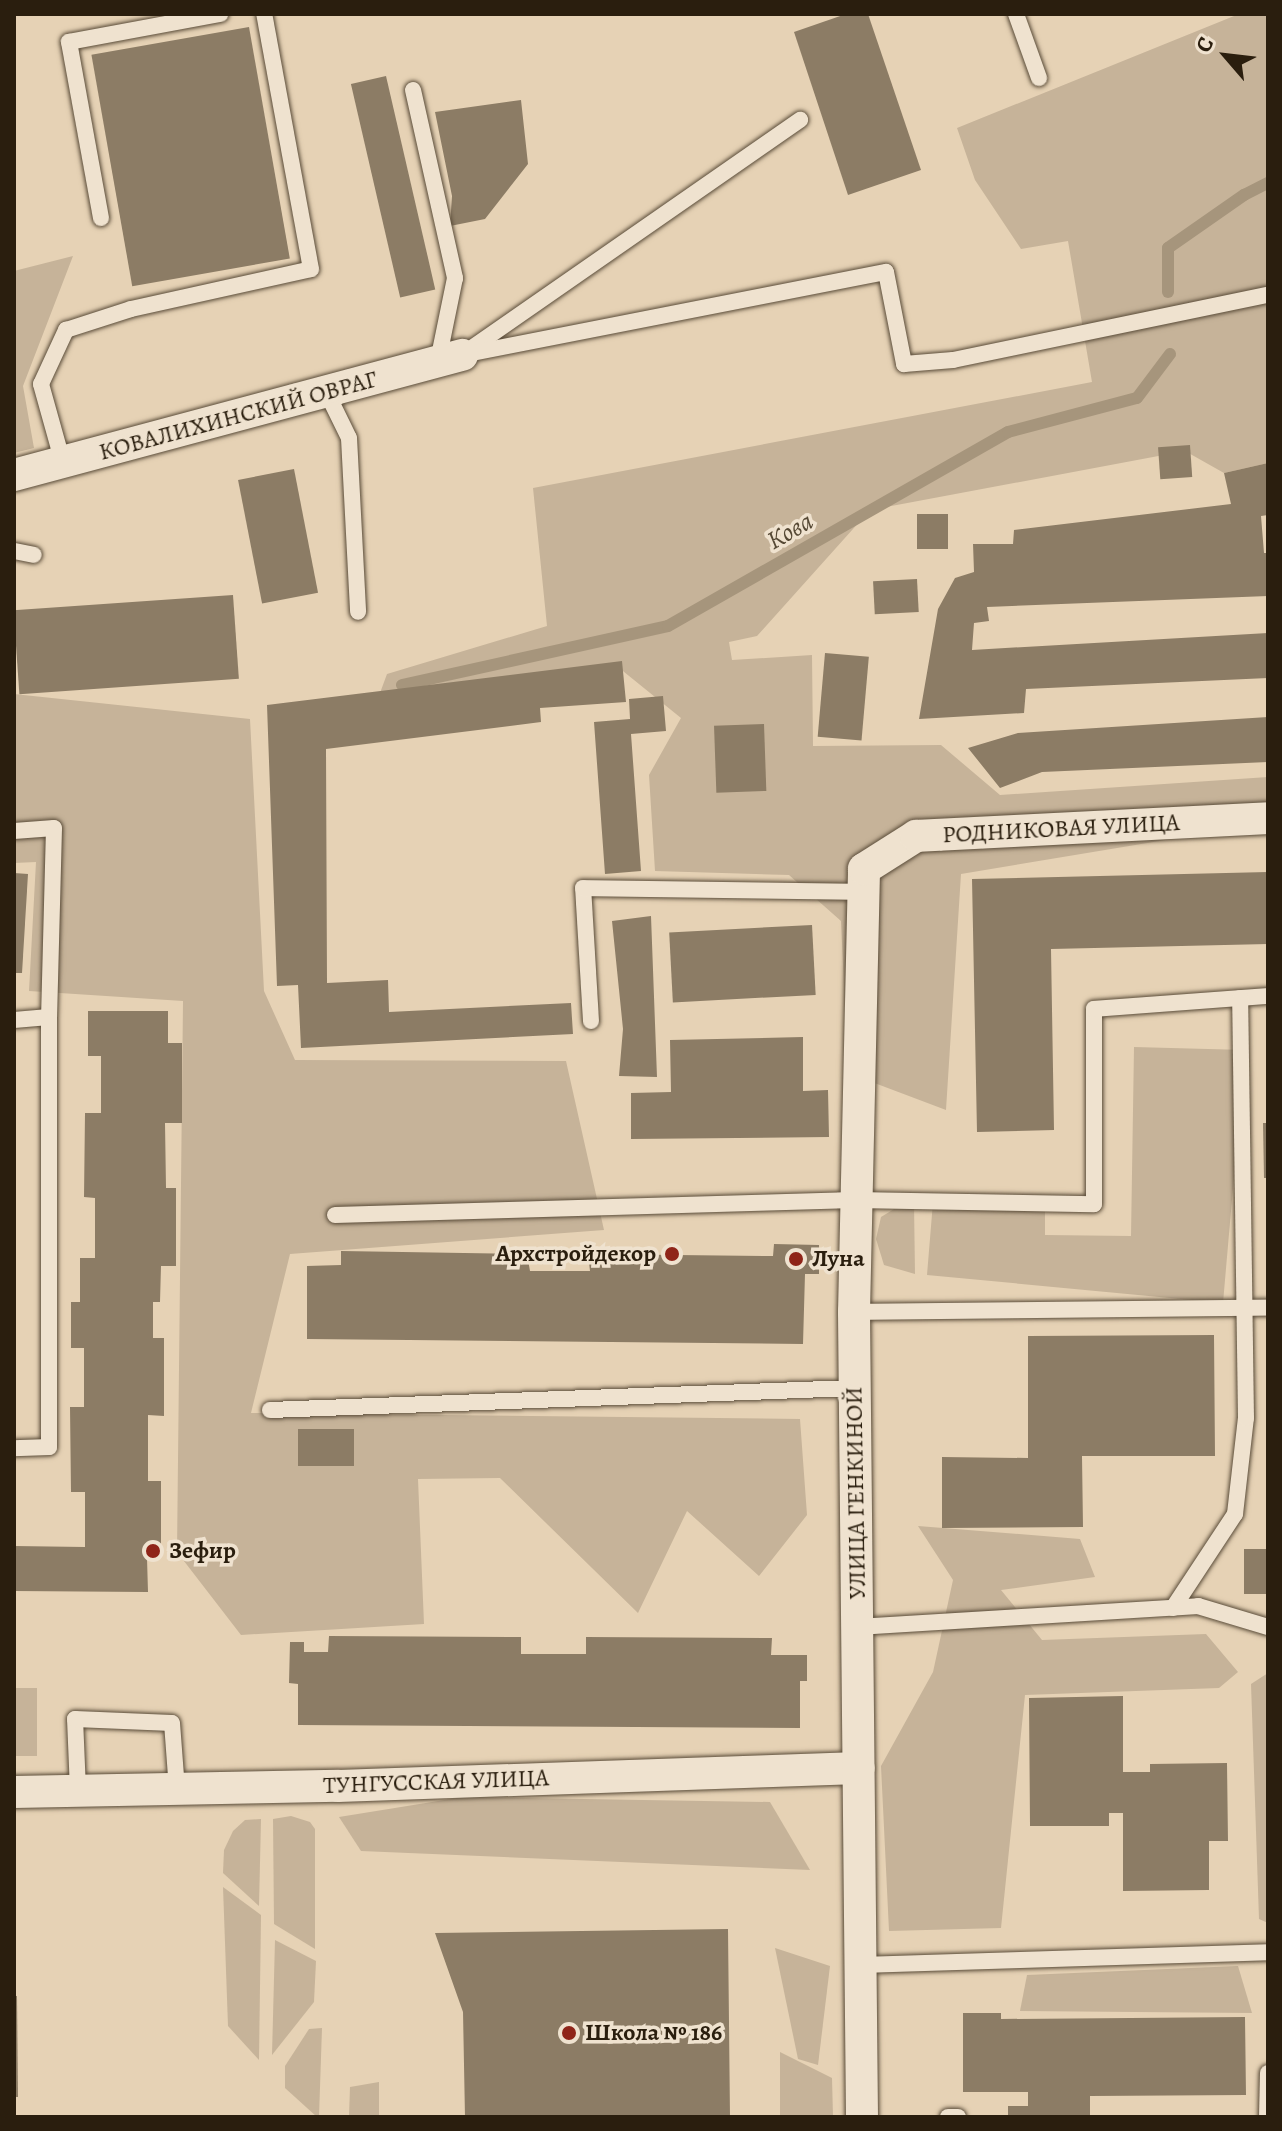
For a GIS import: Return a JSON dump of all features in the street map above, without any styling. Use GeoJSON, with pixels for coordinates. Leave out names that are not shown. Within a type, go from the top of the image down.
{"type":"FeatureCollection","features":[{"type":"Feature","properties":{"kind":"street","name":"КОВАЛИХИНСКИЙ ОВРАГ"},"geometry":{"type":"LineString","coordinates":[[14,475],[450,358]]}},
{"type":"Feature","properties":{"kind":"street","name":"РОДНИКОВАЯ УЛИЦА"},"geometry":{"type":"LineString","coordinates":[[864,880],[916,836],[1268,818]]}},
{"type":"Feature","properties":{"kind":"street","name":"УЛИЦА ГЕНКИНОЙ"},"geometry":{"type":"LineString","coordinates":[[862,2117],[854,1312],[864,880]]}},
{"type":"Feature","properties":{"kind":"street","name":"ТУНГУССКАЯ УЛИЦА"},"geometry":{"type":"LineString","coordinates":[[14,1792],[859,1768]]}},
{"type":"Feature","properties":{"kind":"lane"},"geometry":{"type":"LineString","coordinates":[[101,218],[69,42],[220,14]]}},
{"type":"Feature","properties":{"kind":"lane"},"geometry":{"type":"LineString","coordinates":[[63,463],[41,384],[66,330],[131,309],[311,269],[264,14]]}},
{"type":"Feature","properties":{"kind":"lane"},"geometry":{"type":"LineString","coordinates":[[1016,14],[1039,78]]}},
{"type":"Feature","properties":{"kind":"lane"},"geometry":{"type":"LineString","coordinates":[[413,90],[455,278],[450,358]]}},
{"type":"Feature","properties":{"kind":"lane"},"geometry":{"type":"LineString","coordinates":[[450,358],[800,120]]}},
{"type":"Feature","properties":{"kind":"lane"},"geometry":{"type":"LineString","coordinates":[[450,358],[886,272],[904,364],[953,360],[1268,295]]}},
{"type":"Feature","properties":{"kind":"lane"},"geometry":{"type":"LineString","coordinates":[[327,393],[349,438],[358,612]]}},
{"type":"Feature","properties":{"kind":"lane"},"geometry":{"type":"LineString","coordinates":[[14,551],[34,555]]}},
{"type":"Feature","properties":{"kind":"lane"},"geometry":{"type":"LineString","coordinates":[[14,831],[54,828],[49,1017],[49,1447],[14,1448]]}},
{"type":"Feature","properties":{"kind":"lane"},"geometry":{"type":"LineString","coordinates":[[591,1021],[583,888],[864,880]]}},
{"type":"Feature","properties":{"kind":"lane"},"geometry":{"type":"LineString","coordinates":[[335,1215],[855,1200],[1094,1204],[1094,1009],[1268,996]]}},
{"type":"Feature","properties":{"kind":"lane"},"geometry":{"type":"LineString","coordinates":[[1173,1608],[1235,1514],[1246,1418],[1240,998]]}},
{"type":"Feature","properties":{"kind":"lane"},"geometry":{"type":"LineString","coordinates":[[14,1020],[49,1017]]}},
{"type":"Feature","properties":{"kind":"lane"},"geometry":{"type":"LineString","coordinates":[[854,1312],[1268,1308]]}},
{"type":"Feature","properties":{"kind":"lane"},"geometry":{"type":"LineString","coordinates":[[270,1410],[854,1388]]}},
{"type":"Feature","properties":{"kind":"lane"},"geometry":{"type":"LineString","coordinates":[[857,1627],[1198,1606],[1268,1627]]}},
{"type":"Feature","properties":{"kind":"lane"},"geometry":{"type":"LineString","coordinates":[[78,1790],[75,1719],[172,1723],[177,1789]]}},
{"type":"Feature","properties":{"kind":"lane"},"geometry":{"type":"LineString","coordinates":[[861,1965],[1268,1952]]}},
{"type":"Feature","properties":{"kind":"lane"},"geometry":{"type":"LineString","coordinates":[[1267,2117],[1268,2073]]}},
{"type":"Feature","properties":{"kind":"lane"},"geometry":{"type":"LineString","coordinates":[[948,2117],[958,2117]]}},
{"type":"Feature","properties":{"kind":"shaded area"},"geometry":{"type":"Polygon","coordinates":[[[1239,14],[1268,14],[1268,463],[1224,473],[1185,451],[870,510],[757,636],[729,642],[732,660],[812,655],[813,746],[941,745],[1000,795],[1268,777],[1268,823],[961,874],[946,1110],[848,1073],[841,921],[789,875],[655,871],[649,775],[681,718],[613,663],[380,693],[387,674],[547,626],[533,488],[1092,382],[1068,241],[1021,249],[975,180],[957,128],[1239,14]]]}},
{"type":"Feature","properties":{"kind":"shaded area"},"geometry":{"type":"Polygon","coordinates":[[[73,256],[23,386],[34,448],[14,453],[14,271],[73,256]]]}},
{"type":"Feature","properties":{"kind":"shaded area"},"geometry":{"type":"Polygon","coordinates":[[[14,694],[250,719],[264,991],[295,1060],[566,1061],[604,1230],[290,1254],[251,1413],[800,1419],[807,1515],[759,1576],[687,1511],[638,1613],[500,1478],[418,1479],[424,1624],[241,1635],[177,1552],[183,1001],[29,991],[36,862],[14,863],[14,694]]]}},
{"type":"Feature","properties":{"kind":"shaded area"},"geometry":{"type":"Polygon","coordinates":[[[1134,1047],[1245,1050],[1223,1303],[927,1275],[933,1202],[1045,1201],[1045,1235],[1131,1236],[1134,1047]]]}},
{"type":"Feature","properties":{"kind":"shaded area"},"geometry":{"type":"Polygon","coordinates":[[[914,1204],[915,1274],[884,1265],[876,1239],[881,1217],[899,1206],[914,1204]]]}},
{"type":"Feature","properties":{"kind":"shaded area"},"geometry":{"type":"Polygon","coordinates":[[[918,1526],[1080,1539],[1095,1577],[1001,1590],[1042,1640],[1206,1634],[1238,1672],[1219,1688],[1025,1695],[1001,1928],[889,1931],[881,1766],[933,1672],[953,1580],[918,1526]]]}},
{"type":"Feature","properties":{"kind":"shaded area"},"geometry":{"type":"Polygon","coordinates":[[[1268,1673],[1268,1923],[1259,1919],[1251,1684],[1268,1673]]]}},
{"type":"Feature","properties":{"kind":"shaded area"},"geometry":{"type":"Polygon","coordinates":[[[14,1688],[37,1688],[37,1756],[14,1756],[14,1688]]]}},
{"type":"Feature","properties":{"kind":"shaded area"},"geometry":{"type":"Polygon","coordinates":[[[463,1797],[770,1802],[810,1870],[361,1851],[339,1817],[463,1797]]]}},
{"type":"Feature","properties":{"kind":"shaded area"},"geometry":{"type":"Polygon","coordinates":[[[291,1816],[310,1822],[315,1829],[315,1949],[274,1924],[273,1819],[291,1816]]]}},
{"type":"Feature","properties":{"kind":"shaded area"},"geometry":{"type":"Polygon","coordinates":[[[261,1819],[259,1906],[223,1873],[224,1850],[233,1831],[245,1820],[261,1819]]]}},
{"type":"Feature","properties":{"kind":"shaded area"},"geometry":{"type":"Polygon","coordinates":[[[223,1887],[261,1915],[259,2060],[228,2026],[223,1887]]]}},
{"type":"Feature","properties":{"kind":"shaded area"},"geometry":{"type":"Polygon","coordinates":[[[275,1940],[316,1961],[314,2002],[272,2055],[275,1940]]]}},
{"type":"Feature","properties":{"kind":"shaded area"},"geometry":{"type":"Polygon","coordinates":[[[775,1948],[830,1966],[818,2065],[798,2059],[775,1948]]]}},
{"type":"Feature","properties":{"kind":"shaded area"},"geometry":{"type":"Polygon","coordinates":[[[1238,1966],[1252,2013],[1020,2011],[1027,1975],[1238,1966]]]}},
{"type":"Feature","properties":{"kind":"shaded area"},"geometry":{"type":"Polygon","coordinates":[[[322,2028],[317,2117],[285,2088],[285,2066],[309,2029],[322,2028]]]}},
{"type":"Feature","properties":{"kind":"shaded area"},"geometry":{"type":"Polygon","coordinates":[[[780,2052],[832,2078],[833,2117],[780,2117],[780,2052]]]}},
{"type":"Feature","properties":{"kind":"shaded area"},"geometry":{"type":"Polygon","coordinates":[[[379,2082],[379,2117],[349,2117],[350,2087],[379,2082]]]}},
{"type":"Feature","properties":{"kind":"building"},"geometry":{"type":"Polygon","coordinates":[[[846,14],[868,14],[921,170],[848,195],[794,32],[846,14]]]}},
{"type":"Feature","properties":{"kind":"building"},"geometry":{"type":"Polygon","coordinates":[[[249,27],[290,258],[132,286],[91,55],[249,27]]]}},
{"type":"Feature","properties":{"kind":"building"},"geometry":{"type":"Polygon","coordinates":[[[386,76],[435,289],[400,297],[351,84],[386,76]]]}},
{"type":"Feature","properties":{"kind":"building"},"geometry":{"type":"Polygon","coordinates":[[[521,100],[528,164],[485,219],[450,226],[452,196],[435,112],[521,100]]]}},
{"type":"Feature","properties":{"kind":"building"},"geometry":{"type":"Polygon","coordinates":[[[1190,445],[1192,477],[1160,479],[1158,447],[1190,445]]]}},
{"type":"Feature","properties":{"kind":"building"},"geometry":{"type":"Polygon","coordinates":[[[1268,463],[1268,515],[1261,516],[1264,553],[1268,553],[1268,596],[987,607],[989,621],[974,623],[972,650],[1268,633],[1268,678],[1026,689],[1024,713],[919,719],[938,609],[955,578],[974,572],[973,544],[1013,544],[1014,530],[1231,504],[1224,473],[1268,463]]]}},
{"type":"Feature","properties":{"kind":"building"},"geometry":{"type":"Polygon","coordinates":[[[294,469],[318,593],[262,604],[238,480],[294,469]]]}},
{"type":"Feature","properties":{"kind":"building"},"geometry":{"type":"Polygon","coordinates":[[[917,514],[948,514],[948,549],[917,549],[917,514]]]}},
{"type":"Feature","properties":{"kind":"building"},"geometry":{"type":"Polygon","coordinates":[[[917,579],[919,612],[875,614],[873,581],[917,579]]]}},
{"type":"Feature","properties":{"kind":"building"},"geometry":{"type":"Polygon","coordinates":[[[233,595],[239,679],[19,694],[14,610],[233,595]]]}},
{"type":"Feature","properties":{"kind":"building"},"geometry":{"type":"Polygon","coordinates":[[[825,653],[869,657],[862,741],[818,737],[825,653]]]}},
{"type":"Feature","properties":{"kind":"building"},"geometry":{"type":"Polygon","coordinates":[[[622,661],[626,702],[540,708],[541,722],[326,749],[327,983],[388,980],[389,1012],[571,1003],[573,1034],[301,1048],[298,985],[277,986],[267,705],[622,661]]]}},
{"type":"Feature","properties":{"kind":"building"},"geometry":{"type":"Polygon","coordinates":[[[663,696],[666,731],[631,734],[641,871],[605,874],[594,722],[630,719],[629,699],[663,696]]]}},
{"type":"Feature","properties":{"kind":"building"},"geometry":{"type":"Polygon","coordinates":[[[1268,717],[1268,762],[1042,772],[1000,788],[968,748],[1018,733],[1268,717]]]}},
{"type":"Feature","properties":{"kind":"building"},"geometry":{"type":"Polygon","coordinates":[[[764,724],[766,791],[716,793],[714,726],[764,724]]]}},
{"type":"Feature","properties":{"kind":"building"},"geometry":{"type":"Polygon","coordinates":[[[1268,872],[1268,944],[1051,949],[1054,1130],[977,1132],[972,879],[1268,872]]]}},
{"type":"Feature","properties":{"kind":"building"},"geometry":{"type":"Polygon","coordinates":[[[14,873],[28,874],[22,973],[14,973],[14,873]]]}},
{"type":"Feature","properties":{"kind":"building"},"geometry":{"type":"Polygon","coordinates":[[[651,916],[657,1077],[619,1076],[623,1029],[612,921],[651,916]]]}},
{"type":"Feature","properties":{"kind":"building"},"geometry":{"type":"Polygon","coordinates":[[[812,925],[816,995],[673,1002],[669,932],[812,925]]]}},
{"type":"Feature","properties":{"kind":"building"},"geometry":{"type":"Polygon","coordinates":[[[88,1011],[168,1011],[168,1043],[182,1043],[182,1123],[165,1123],[166,1188],[176,1188],[176,1266],[161,1266],[160,1302],[153,1302],[153,1338],[164,1338],[164,1416],[148,1415],[148,1481],[161,1481],[161,1558],[147,1558],[148,1592],[14,1591],[14,1546],[85,1547],[85,1492],[71,1492],[70,1407],[84,1407],[84,1348],[71,1348],[71,1302],[80,1302],[80,1258],[95,1258],[95,1198],[84,1197],[85,1113],[101,1113],[101,1056],[88,1056],[88,1011]]]}},
{"type":"Feature","properties":{"kind":"building"},"geometry":{"type":"Polygon","coordinates":[[[803,1037],[803,1091],[828,1090],[829,1137],[631,1139],[631,1093],[671,1092],[670,1040],[803,1037]]]}},
{"type":"Feature","properties":{"kind":"building"},"geometry":{"type":"Polygon","coordinates":[[[1263,1123],[1268,1123],[1268,1178],[1264,1178],[1263,1123]]]}},
{"type":"Feature","properties":{"kind":"building"},"geometry":{"type":"Polygon","coordinates":[[[774,1244],[819,1245],[819,1274],[805,1274],[803,1344],[307,1339],[307,1266],[341,1265],[341,1251],[527,1254],[530,1271],[590,1271],[588,1254],[773,1256],[774,1244]]]}},
{"type":"Feature","properties":{"kind":"building"},"geometry":{"type":"Polygon","coordinates":[[[1214,1335],[1215,1456],[1082,1456],[1083,1527],[942,1528],[942,1457],[1028,1458],[1028,1336],[1214,1335]]]}},
{"type":"Feature","properties":{"kind":"building"},"geometry":{"type":"Polygon","coordinates":[[[298,1429],[354,1429],[354,1466],[298,1466],[298,1429]]]}},
{"type":"Feature","properties":{"kind":"building"},"geometry":{"type":"Polygon","coordinates":[[[1244,1549],[1268,1549],[1268,1594],[1244,1594],[1244,1549]]]}},
{"type":"Feature","properties":{"kind":"building"},"geometry":{"type":"Polygon","coordinates":[[[329,1636],[521,1637],[521,1654],[586,1654],[586,1637],[772,1638],[771,1655],[807,1655],[807,1681],[800,1681],[800,1728],[298,1725],[298,1684],[289,1683],[290,1642],[304,1642],[304,1652],[328,1652],[329,1636]]]}},
{"type":"Feature","properties":{"kind":"building"},"geometry":{"type":"Polygon","coordinates":[[[1123,1696],[1123,1772],[1150,1772],[1150,1764],[1227,1763],[1228,1841],[1209,1841],[1209,1890],[1123,1891],[1123,1813],[1109,1813],[1109,1826],[1030,1826],[1029,1698],[1123,1696]]]}},
{"type":"Feature","properties":{"kind":"building"},"geometry":{"type":"Polygon","coordinates":[[[728,1929],[730,2117],[465,2117],[463,2012],[435,1933],[728,1929]]]}},
{"type":"Feature","properties":{"kind":"building"},"geometry":{"type":"Polygon","coordinates":[[[14,1996],[17,1996],[18,2097],[14,2097],[14,1996]]]}},
{"type":"Feature","properties":{"kind":"building"},"geometry":{"type":"Polygon","coordinates":[[[963,2013],[1001,2013],[1001,2019],[1245,2017],[1246,2095],[1090,2096],[1090,2117],[1008,2117],[1008,2106],[1028,2106],[1028,2092],[963,2092],[963,2013]]]}},
{"type":"Feature","properties":{"kind":"waterway","name":"Кова"},"geometry":{"type":"LineString","coordinates":[[1168,292],[1168,248],[1244,195],[1268,183]]}},
{"type":"Feature","properties":{"kind":"waterway","name":"Кова"},"geometry":{"type":"LineString","coordinates":[[402,685],[668,626],[1008,432],[1137,398],[1170,354]]}},
{"type":"Feature","properties":{"kind":"place","name":"Архстройдекор"},"geometry":{"type":"Point","coordinates":[672,1254]}},
{"type":"Feature","properties":{"kind":"place","name":"Луна"},"geometry":{"type":"Point","coordinates":[796,1259]}},
{"type":"Feature","properties":{"kind":"place","name":"Зефир"},"geometry":{"type":"Point","coordinates":[153,1551]}},
{"type":"Feature","properties":{"kind":"place","name":"Школа № 186"},"geometry":{"type":"Point","coordinates":[569,2033]}}]}
